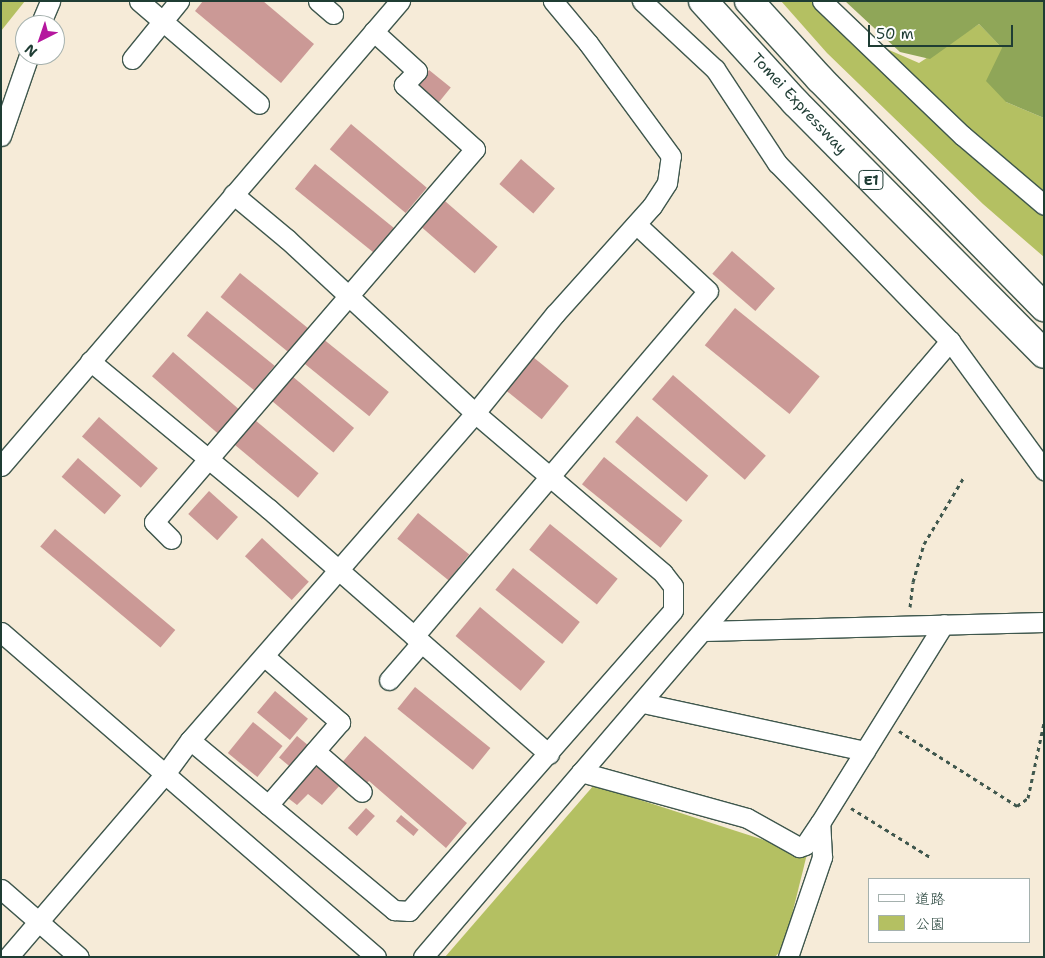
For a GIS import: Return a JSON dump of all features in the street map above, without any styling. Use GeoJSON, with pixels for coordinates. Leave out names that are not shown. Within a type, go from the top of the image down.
{"type":"FeatureCollection","features":[{"type":"Feature","properties":{"kind":"highway","name":"Tomei Expressway"},"geometry":{"type":"LineString","coordinates":[[703,1],[796,102],[1044,354]]}},
{"type":"Feature","properties":{"kind":"highway","name":"E1"},"geometry":{"type":"LineString","coordinates":[[749,1],[826,86],[1044,307]]}},
{"type":"Feature","properties":{"kind":"street"},"geometry":{"type":"LineString","coordinates":[[44,15],[50,1]]}},
{"type":"Feature","properties":{"kind":"street"},"geometry":{"type":"LineString","coordinates":[[139,1],[259,104]]}},
{"type":"Feature","properties":{"kind":"street"},"geometry":{"type":"LineString","coordinates":[[132,59],[179,1]]}},
{"type":"Feature","properties":{"kind":"street"},"geometry":{"type":"LineString","coordinates":[[318,1],[333,14]]}},
{"type":"Feature","properties":{"kind":"street"},"geometry":{"type":"LineString","coordinates":[[1,466],[232,194],[400,1]]}},
{"type":"Feature","properties":{"kind":"street"},"geometry":{"type":"LineString","coordinates":[[8,957],[165,774],[190,740],[475,413],[555,314],[636,224],[667,183],[671,156],[588,43],[553,1]]}},
{"type":"Feature","properties":{"kind":"street"},"geometry":{"type":"LineString","coordinates":[[642,1],[715,69],[777,162],[950,341],[1044,470]]}},
{"type":"Feature","properties":{"kind":"street"},"geometry":{"type":"LineString","coordinates":[[822,1],[963,136],[1044,205]]}},
{"type":"Feature","properties":{"kind":"street"},"geometry":{"type":"LineString","coordinates":[[171,538],[154,522],[475,149],[404,85],[417,71],[374,31]]}},
{"type":"Feature","properties":{"kind":"street"},"geometry":{"type":"LineString","coordinates":[[1,136],[26,65]]}},
{"type":"Feature","properties":{"kind":"street"},"geometry":{"type":"LineString","coordinates":[[190,740],[394,910],[409,911],[549,754],[673,610],[673,586],[664,573],[475,413],[348,296],[232,194]]}},
{"type":"Feature","properties":{"kind":"street"},"geometry":{"type":"LineString","coordinates":[[389,680],[417,640],[549,477],[708,291],[636,224]]}},
{"type":"Feature","properties":{"kind":"street"},"geometry":{"type":"LineString","coordinates":[[424,957],[950,341]]}},
{"type":"Feature","properties":{"kind":"street"},"geometry":{"type":"LineString","coordinates":[[90,362],[208,459],[549,754]]}},
{"type":"Feature","properties":{"kind":"street"},"geometry":{"type":"LineString","coordinates":[[704,631],[1044,622]]}},
{"type":"Feature","properties":{"kind":"street"},"geometry":{"type":"LineString","coordinates":[[581,772],[747,818],[799,847],[805,845],[944,624]]}},
{"type":"Feature","properties":{"kind":"street"},"geometry":{"type":"LineString","coordinates":[[1,632],[376,957]]}},
{"type":"Feature","properties":{"kind":"street"},"geometry":{"type":"LineString","coordinates":[[264,656],[340,722],[268,805]]}},
{"type":"Feature","properties":{"kind":"street"},"geometry":{"type":"LineString","coordinates":[[642,703],[865,751]]}},
{"type":"Feature","properties":{"kind":"street"},"geometry":{"type":"LineString","coordinates":[[315,751],[362,792]]}},
{"type":"Feature","properties":{"kind":"street"},"geometry":{"type":"LineString","coordinates":[[788,957],[807,909],[822,857],[820,823]]}},
{"type":"Feature","properties":{"kind":"street"},"geometry":{"type":"LineString","coordinates":[[1,889],[80,957]]}},
{"type":"Feature","properties":{"kind":"path"},"geometry":{"type":"LineString","coordinates":[[909,625],[913,582],[924,544],[964,477]]}},
{"type":"Feature","properties":{"kind":"path"},"geometry":{"type":"LineString","coordinates":[[884,721],[1017,806],[1028,798],[1044,723]]}},
{"type":"Feature","properties":{"kind":"path"},"geometry":{"type":"LineString","coordinates":[[835,799],[930,857]]}},
{"type":"Feature","properties":{"kind":"green space"},"geometry":{"type":"Polygon","coordinates":[[[1,1],[25,1],[1,31],[1,1]]]}},
{"type":"Feature","properties":{"kind":"green space"},"geometry":{"type":"Polygon","coordinates":[[[781,1],[832,1],[857,36],[919,63],[979,24],[1009,55],[1006,102],[1044,118],[1044,257],[983,204],[827,53],[781,1]]]}},
{"type":"Feature","properties":{"kind":"green space"},"geometry":{"type":"Polygon","coordinates":[[[845,1],[1044,1],[1044,118],[1006,102],[986,81],[1002,48],[979,24],[930,59],[900,52],[845,1]]]}},
{"type":"Feature","properties":{"kind":"green space"},"geometry":{"type":"Polygon","coordinates":[[[594,785],[807,854],[784,947],[775,957],[445,957],[594,785]]]}},
{"type":"Feature","properties":{"kind":"building"},"geometry":{"type":"Polygon","coordinates":[[[203,1],[263,1],[314,44],[281,83],[195,11],[203,1]]]}},
{"type":"Feature","properties":{"kind":"building"},"geometry":{"type":"Polygon","coordinates":[[[429,70],[451,88],[434,108],[413,90],[429,70]]]}},
{"type":"Feature","properties":{"kind":"building"},"geometry":{"type":"Polygon","coordinates":[[[351,124],[427,188],[406,213],[330,149],[351,124]]]}},
{"type":"Feature","properties":{"kind":"building"},"geometry":{"type":"Polygon","coordinates":[[[521,159],[555,189],[533,213],[499,184],[521,159]]]}},
{"type":"Feature","properties":{"kind":"building"},"geometry":{"type":"Polygon","coordinates":[[[315,164],[394,228],[374,253],[295,189],[315,164]]]}},
{"type":"Feature","properties":{"kind":"building"},"geometry":{"type":"Polygon","coordinates":[[[438,195],[498,247],[475,273],[415,221],[438,195]]]}},
{"type":"Feature","properties":{"kind":"building"},"geometry":{"type":"Polygon","coordinates":[[[732,251],[775,288],[755,311],[712,274],[732,251]]]}},
{"type":"Feature","properties":{"kind":"building"},"geometry":{"type":"Polygon","coordinates":[[[240,273],[310,330],[290,354],[220,297],[240,273]]]}},
{"type":"Feature","properties":{"kind":"building"},"geometry":{"type":"Polygon","coordinates":[[[735,308],[820,377],[790,414],[705,345],[735,308]]]}},
{"type":"Feature","properties":{"kind":"building"},"geometry":{"type":"Polygon","coordinates":[[[207,311],[275,366],[254,391],[187,336],[207,311]]]}},
{"type":"Feature","properties":{"kind":"building"},"geometry":{"type":"Polygon","coordinates":[[[322,338],[389,392],[369,416],[302,362],[322,338]]]}},
{"type":"Feature","properties":{"kind":"building"},"geometry":{"type":"Polygon","coordinates":[[[173,352],[241,411],[220,435],[152,376],[173,352]]]}},
{"type":"Feature","properties":{"kind":"building"},"geometry":{"type":"Polygon","coordinates":[[[533,357],[569,386],[542,419],[506,390],[533,357]]]}},
{"type":"Feature","properties":{"kind":"building"},"geometry":{"type":"Polygon","coordinates":[[[673,375],[766,456],[745,480],[652,399],[673,375]]]}},
{"type":"Feature","properties":{"kind":"building"},"geometry":{"type":"Polygon","coordinates":[[[292,376],[354,428],[333,453],[271,401],[292,376]]]}},
{"type":"Feature","properties":{"kind":"building"},"geometry":{"type":"Polygon","coordinates":[[[637,416],[708,476],[686,502],[615,442],[637,416]]]}},
{"type":"Feature","properties":{"kind":"building"},"geometry":{"type":"Polygon","coordinates":[[[99,417],[158,468],[141,488],[82,437],[99,417]]]}},
{"type":"Feature","properties":{"kind":"building"},"geometry":{"type":"Polygon","coordinates":[[[255,420],[319,473],[298,498],[234,445],[255,420]]]}},
{"type":"Feature","properties":{"kind":"building"},"geometry":{"type":"Polygon","coordinates":[[[604,457],[682,521],[660,548],[582,484],[604,457]]]}},
{"type":"Feature","properties":{"kind":"building"},"geometry":{"type":"Polygon","coordinates":[[[78,458],[121,495],[105,514],[62,477],[78,458]]]}},
{"type":"Feature","properties":{"kind":"building"},"geometry":{"type":"Polygon","coordinates":[[[209,491],[238,517],[217,540],[188,514],[209,491]]]}},
{"type":"Feature","properties":{"kind":"building"},"geometry":{"type":"Polygon","coordinates":[[[418,513],[469,555],[449,580],[397,539],[418,513]]]}},
{"type":"Feature","properties":{"kind":"building"},"geometry":{"type":"Polygon","coordinates":[[[550,524],[618,579],[597,604],[529,550],[550,524]]]}},
{"type":"Feature","properties":{"kind":"building"},"geometry":{"type":"Polygon","coordinates":[[[55,529],[175,630],[160,648],[40,547],[55,529]]]}},
{"type":"Feature","properties":{"kind":"building"},"geometry":{"type":"Polygon","coordinates":[[[262,538],[309,582],[292,600],[245,556],[262,538]]]}},
{"type":"Feature","properties":{"kind":"building"},"geometry":{"type":"Polygon","coordinates":[[[513,568],[580,622],[562,644],[495,590],[513,568]]]}},
{"type":"Feature","properties":{"kind":"building"},"geometry":{"type":"Polygon","coordinates":[[[480,607],[545,662],[521,691],[456,636],[480,607]]]}},
{"type":"Feature","properties":{"kind":"building"},"geometry":{"type":"Polygon","coordinates":[[[415,687],[490,748],[473,770],[397,709],[415,687]]]}},
{"type":"Feature","properties":{"kind":"building"},"geometry":{"type":"Polygon","coordinates":[[[275,691],[308,719],[290,740],[257,712],[275,691]]]}},
{"type":"Feature","properties":{"kind":"building"},"geometry":{"type":"Polygon","coordinates":[[[253,722],[283,746],[257,777],[228,753],[253,722]]]}},
{"type":"Feature","properties":{"kind":"building"},"geometry":{"type":"Polygon","coordinates":[[[297,736],[309,746],[291,768],[279,757],[297,736]]]}},
{"type":"Feature","properties":{"kind":"building"},"geometry":{"type":"Polygon","coordinates":[[[365,736],[467,823],[446,848],[369,781],[363,787],[339,766],[365,736]]]}},
{"type":"Feature","properties":{"kind":"building"},"geometry":{"type":"Polygon","coordinates":[[[313,761],[341,784],[322,805],[308,794],[297,805],[284,795],[313,761]]]}},
{"type":"Feature","properties":{"kind":"building"},"geometry":{"type":"Polygon","coordinates":[[[366,808],[375,816],[357,836],[348,828],[366,808]]]}},
{"type":"Feature","properties":{"kind":"building"},"geometry":{"type":"Polygon","coordinates":[[[401,815],[419,830],[413,836],[396,821],[401,815]]]}}]}
